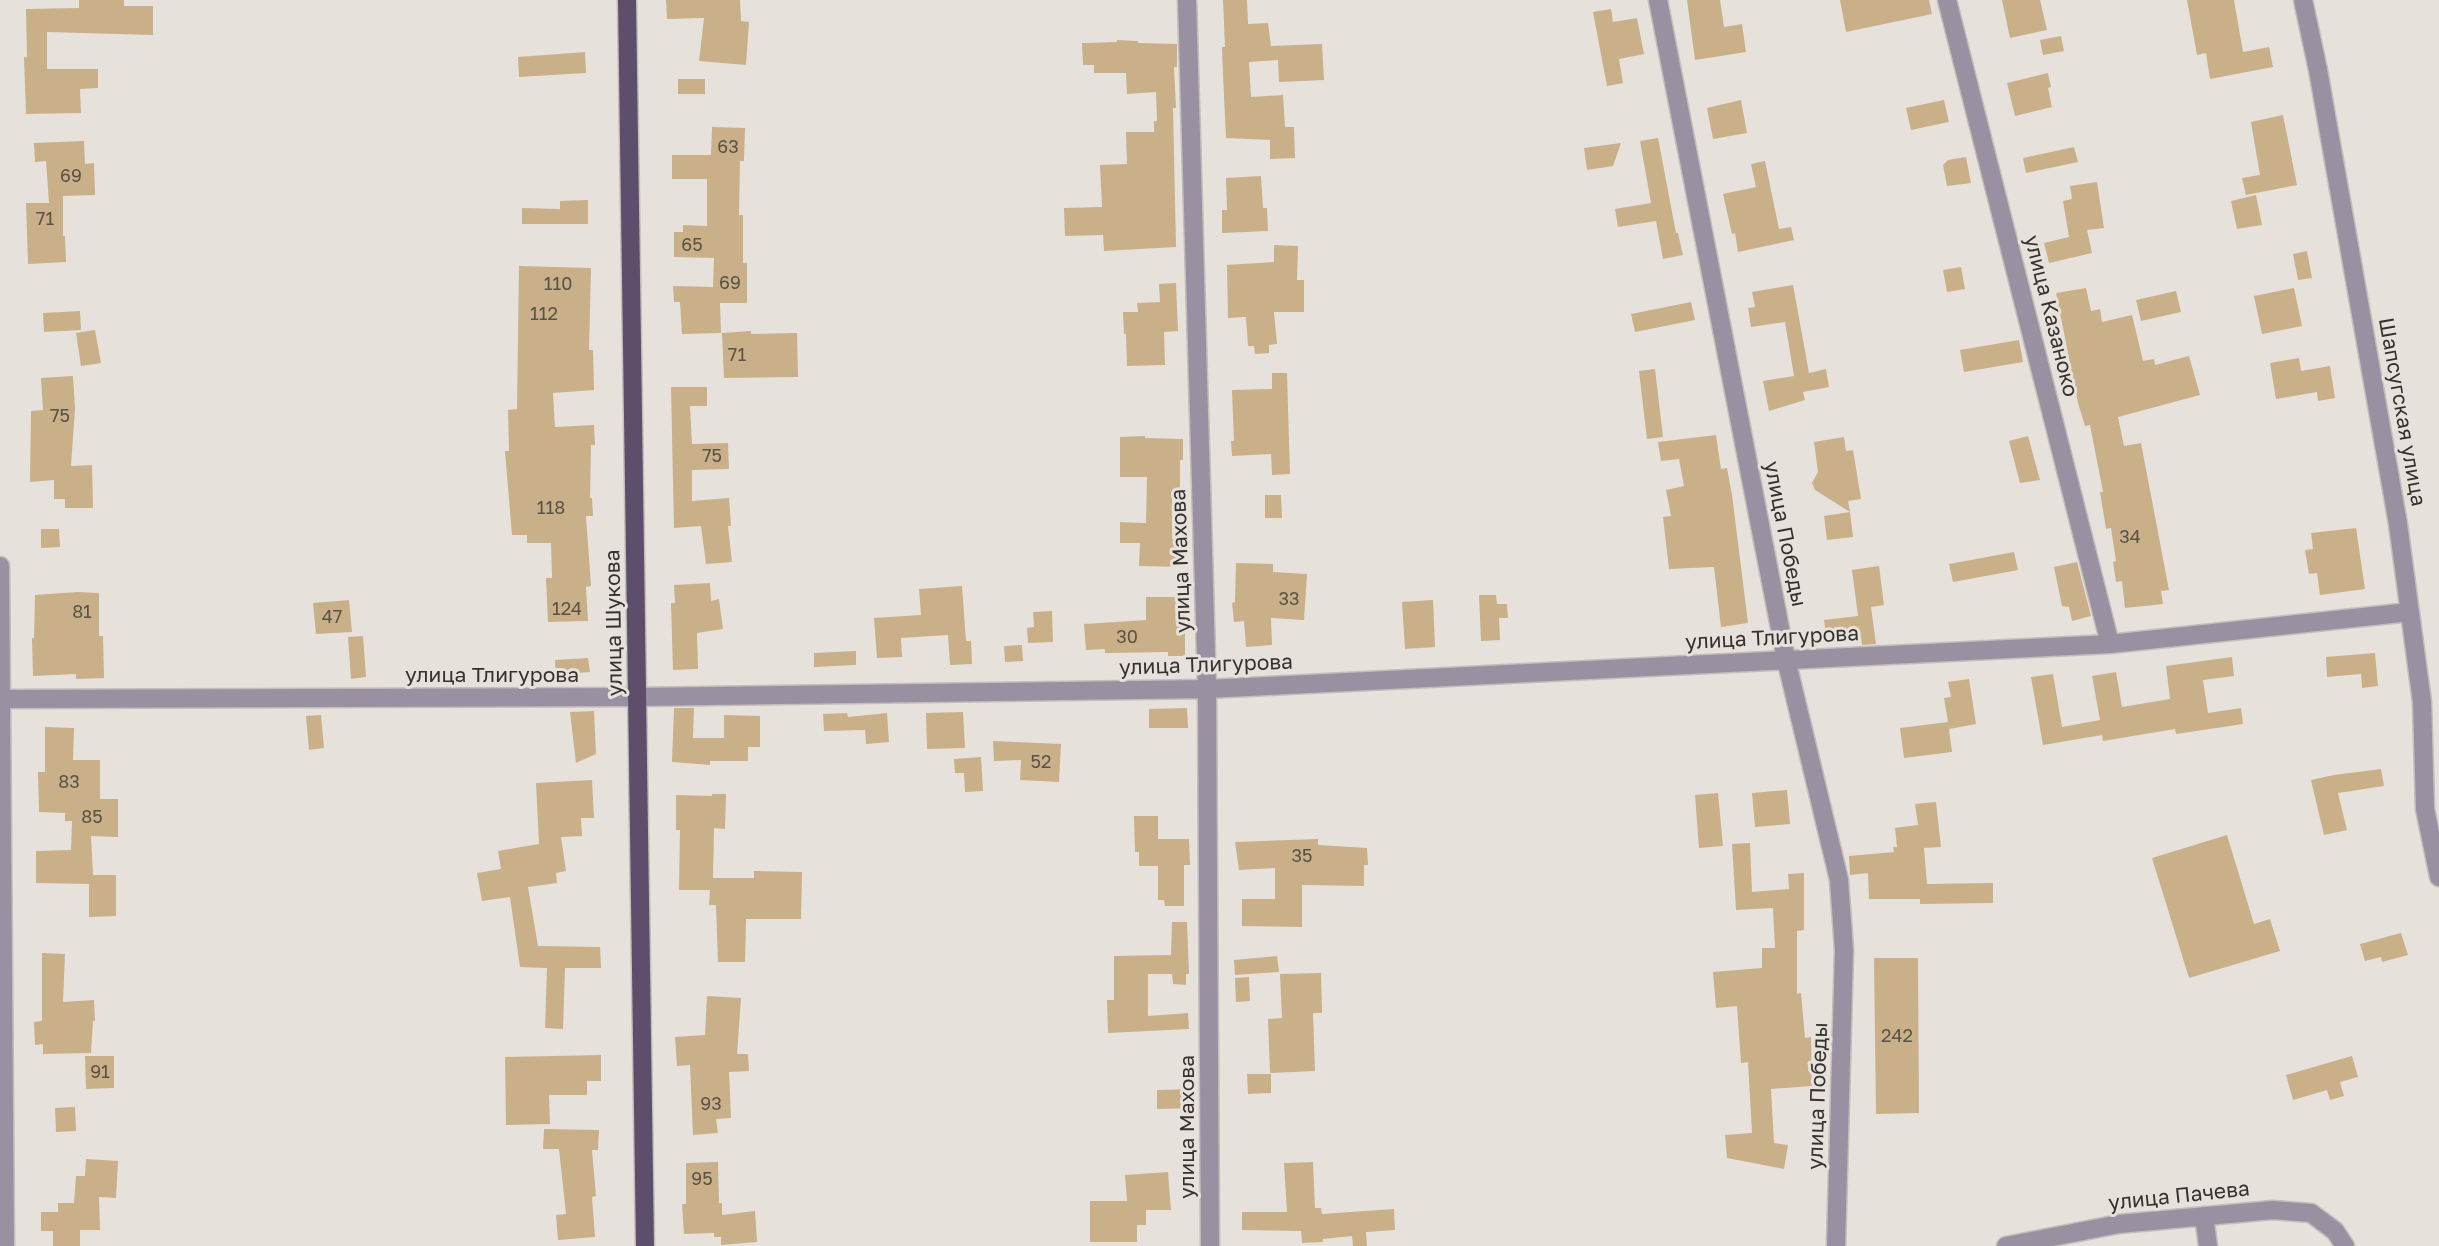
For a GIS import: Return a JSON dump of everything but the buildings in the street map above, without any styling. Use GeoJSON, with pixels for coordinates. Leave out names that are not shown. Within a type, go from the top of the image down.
{"type":"FeatureCollection","features":[{"type":"Feature","properties":{"kind":"main road","name":"улица Шукова"},"geometry":{"type":"LineString","coordinates":[[627,0],[645,1246]]}},
{"type":"Feature","properties":{"kind":"street","name":"улица Махова"},"geometry":{"type":"LineString","coordinates":[[1187,0],[1207,689],[1210,1246]]}},
{"type":"Feature","properties":{"kind":"street","name":"улица Победы"},"geometry":{"type":"LineString","coordinates":[[1658,0],[1786,659],[1839,880],[1844,950],[1836,1246]]}},
{"type":"Feature","properties":{"kind":"street","name":"улица Казаноко"},"geometry":{"type":"LineString","coordinates":[[1947,0],[2110,643]]}},
{"type":"Feature","properties":{"kind":"street","name":"Шапсугская улица"},"geometry":{"type":"LineString","coordinates":[[2303,0],[2318,70],[2398,524],[2422,702],[2425,809],[2439,877]]}},
{"type":"Feature","properties":{"kind":"street"},"geometry":{"type":"LineString","coordinates":[[0,566],[5,1246]]}},
{"type":"Feature","properties":{"kind":"street","name":"улица Тлигурова"},"geometry":{"type":"LineString","coordinates":[[1,699],[638,697],[1207,689],[2110,643],[2410,612]]}},
{"type":"Feature","properties":{"kind":"street","name":"улица Пачева"},"geometry":{"type":"LineString","coordinates":[[2006,1246],[2119,1224],[2273,1210],[2311,1213],[2335,1231],[2345,1246]]}},
{"type":"Feature","properties":{"kind":"street"},"geometry":{"type":"LineString","coordinates":[[2204,1216],[2208,1246]]}}]}
